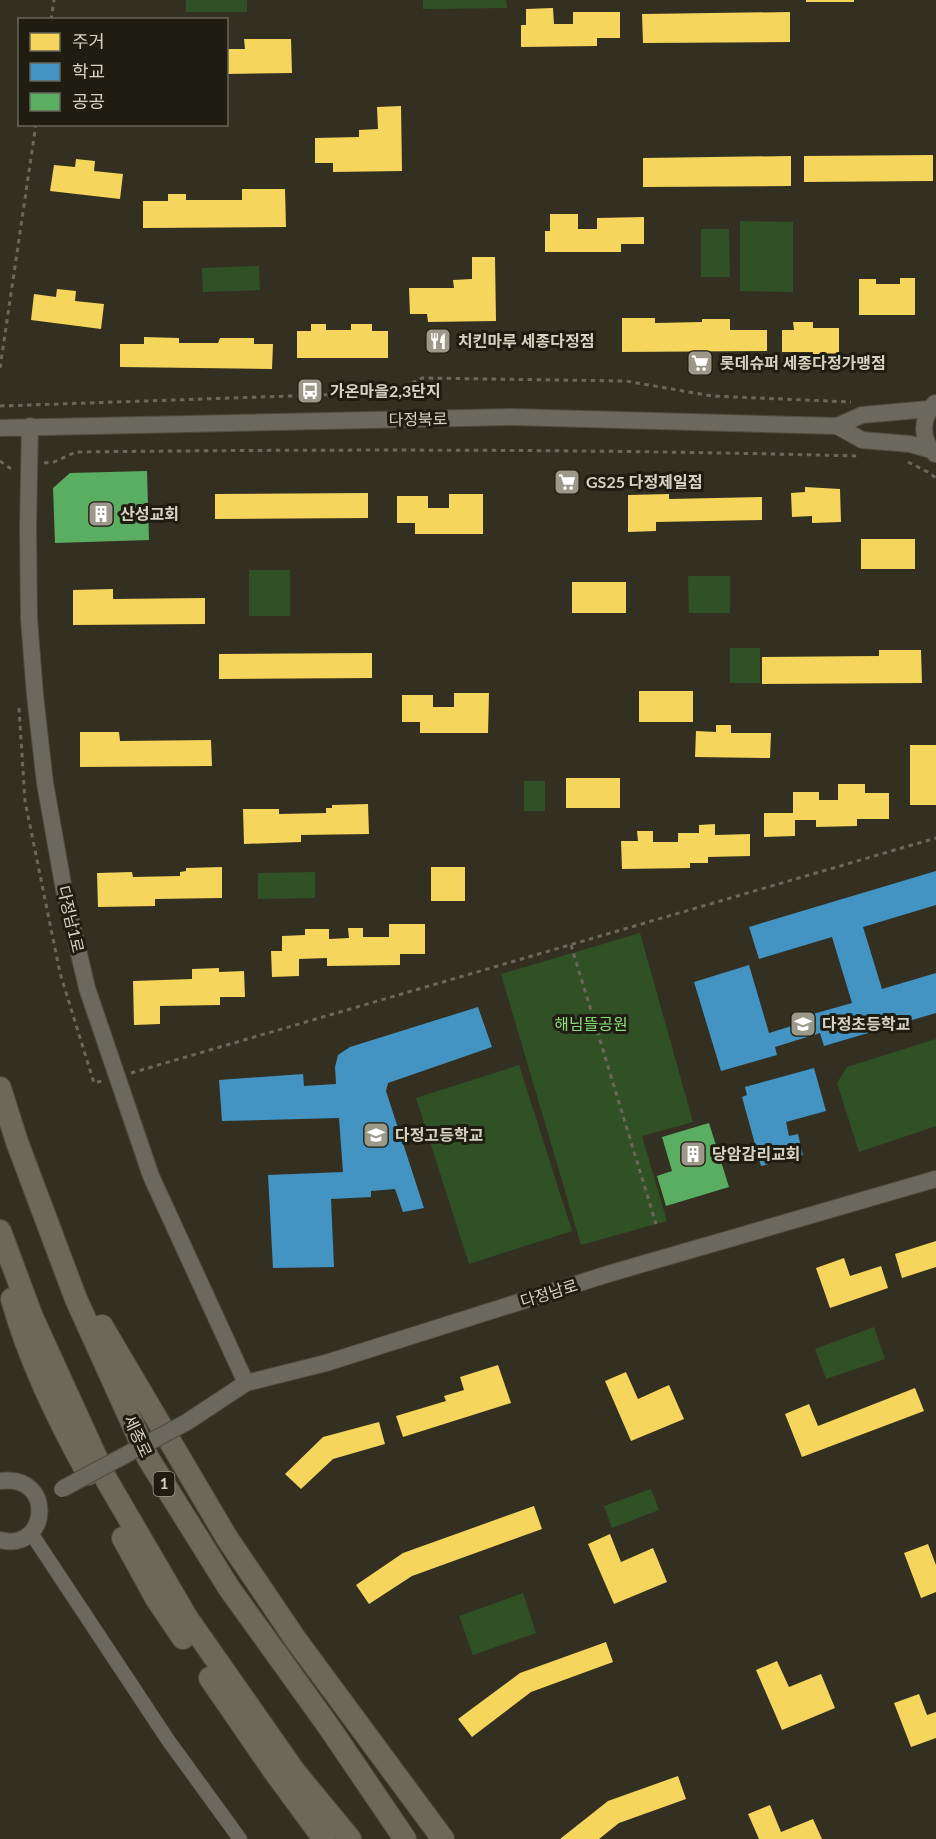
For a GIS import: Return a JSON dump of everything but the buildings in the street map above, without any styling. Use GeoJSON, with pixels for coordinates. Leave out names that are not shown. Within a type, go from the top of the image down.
{"type":"FeatureCollection","features":[{"type":"Feature","properties":{"kind":"highway","name":"세종로"},"geometry":{"type":"LineString","coordinates":[[0,1088],[17,1142],[76,1299],[148,1458],[229,1588],[329,1727],[405,1839]]}},
{"type":"Feature","properties":{"kind":"highway"},"geometry":{"type":"LineString","coordinates":[[45,1218],[99,1321],[227,1538],[296,1640],[443,1839]]}},
{"type":"Feature","properties":{"kind":"highway"},"geometry":{"type":"LineString","coordinates":[[0,1232],[32,1317],[106,1479],[187,1618],[294,1771],[350,1839]]}},
{"type":"Feature","properties":{"kind":"highway"},"geometry":{"type":"LineString","coordinates":[[0,1257],[21,1334],[69,1439],[156,1598],[274,1771],[324,1839]]}},
{"type":"Feature","properties":{"kind":"street"},"geometry":{"type":"LineString","coordinates":[[837,426],[862,414],[933,406]]}},
{"type":"Feature","properties":{"kind":"street"},"geometry":{"type":"LineString","coordinates":[[933,406],[925,419],[923,430],[925,440],[933,452]]}},
{"type":"Feature","properties":{"kind":"street","name":"다정북로"},"geometry":{"type":"LineString","coordinates":[[0,428],[513,417],[837,426]]}},
{"type":"Feature","properties":{"kind":"street","name":"다정남1로"},"geometry":{"type":"LineString","coordinates":[[30,426],[29,619],[34,695],[45,783],[64,890],[87,988],[151,1176],[246,1383]]}},
{"type":"Feature","properties":{"kind":"street"},"geometry":{"type":"LineString","coordinates":[[837,426],[861,440],[910,444],[933,452]]}},
{"type":"Feature","properties":{"kind":"street","name":"다정남로"},"geometry":{"type":"LineString","coordinates":[[38,1498],[62,1489],[187,1422],[246,1383],[326,1363],[608,1274],[931,1179]]}},
{"type":"Feature","properties":{"kind":"street"},"geometry":{"type":"LineString","coordinates":[[0,1481],[10,1479],[30,1487],[38,1498],[40,1515],[37,1525],[23,1539],[14,1542],[0,1540]]}},
{"type":"Feature","properties":{"kind":"street"},"geometry":{"type":"LineString","coordinates":[[31,1533],[168,1740],[240,1839]]}},
{"type":"Feature","properties":{"kind":"path"},"geometry":{"type":"LineString","coordinates":[[51,18],[54,0]]}},
{"type":"Feature","properties":{"kind":"path"},"geometry":{"type":"LineString","coordinates":[[0,368],[36,126]]}},
{"type":"Feature","properties":{"kind":"path"},"geometry":{"type":"LineString","coordinates":[[0,406],[377,393],[399,390],[422,378],[626,381],[712,396],[852,402]]}},
{"type":"Feature","properties":{"kind":"path"},"geometry":{"type":"LineString","coordinates":[[54,462],[76,452],[312,449],[857,456]]}},
{"type":"Feature","properties":{"kind":"path"},"geometry":{"type":"LineString","coordinates":[[899,460],[909,462],[936,478]]}},
{"type":"Feature","properties":{"kind":"path"},"geometry":{"type":"LineString","coordinates":[[129,1073],[936,838]]}},
{"type":"Feature","properties":{"kind":"path"},"geometry":{"type":"LineString","coordinates":[[571,945],[656,1224]]}},
{"type":"Feature","properties":{"kind":"green space"},"geometry":{"type":"Polygon","coordinates":[[[186,0],[247,0],[247,12],[186,12],[186,0]]]}},
{"type":"Feature","properties":{"kind":"green space"},"geometry":{"type":"Polygon","coordinates":[[[423,0],[506,0],[507,8],[423,9],[423,0]]]}},
{"type":"Feature","properties":{"kind":"green space"},"geometry":{"type":"Polygon","coordinates":[[[740,221],[793,222],[793,292],[740,291],[740,221]]]}},
{"type":"Feature","properties":{"kind":"green space"},"geometry":{"type":"Polygon","coordinates":[[[701,229],[729,229],[730,277],[701,277],[701,229]]]}},
{"type":"Feature","properties":{"kind":"green space"},"geometry":{"type":"Polygon","coordinates":[[[259,266],[260,290],[203,292],[202,268],[259,266]]]}},
{"type":"Feature","properties":{"kind":"green space"},"geometry":{"type":"Polygon","coordinates":[[[249,570],[290,570],[290,616],[249,616],[249,570]]]}},
{"type":"Feature","properties":{"kind":"green space"},"geometry":{"type":"Polygon","coordinates":[[[688,576],[730,576],[730,613],[689,613],[688,576]]]}},
{"type":"Feature","properties":{"kind":"green space"},"geometry":{"type":"Polygon","coordinates":[[[730,648],[760,648],[760,683],[730,683],[730,648]]]}},
{"type":"Feature","properties":{"kind":"green space"},"geometry":{"type":"Polygon","coordinates":[[[524,781],[545,781],[545,811],[524,811],[524,781]]]}},
{"type":"Feature","properties":{"kind":"green space"},"geometry":{"type":"Polygon","coordinates":[[[315,872],[315,898],[258,899],[258,873],[315,872]]]}},
{"type":"Feature","properties":{"kind":"green space","name":"해님뜰공원"},"geometry":{"type":"Polygon","coordinates":[[[640,933],[693,1122],[642,1136],[667,1221],[581,1245],[501,974],[640,933]]]}},
{"type":"Feature","properties":{"kind":"green space"},"geometry":{"type":"Polygon","coordinates":[[[936,1039],[936,1126],[859,1152],[837,1083],[847,1067],[936,1039]]]}},
{"type":"Feature","properties":{"kind":"green space"},"geometry":{"type":"Polygon","coordinates":[[[519,1065],[572,1231],[469,1264],[416,1098],[519,1065]]]}},
{"type":"Feature","properties":{"kind":"green space"},"geometry":{"type":"Polygon","coordinates":[[[874,1327],[885,1359],[826,1379],[815,1349],[874,1327]]]}},
{"type":"Feature","properties":{"kind":"green space"},"geometry":{"type":"Polygon","coordinates":[[[651,1489],[659,1510],[612,1528],[604,1506],[651,1489]]]}},
{"type":"Feature","properties":{"kind":"green space"},"geometry":{"type":"Polygon","coordinates":[[[523,1593],[536,1633],[473,1655],[459,1616],[523,1593]]]}},
{"type":"Feature","properties":{"kind":"place","name":"치킨마루 세종다정점"},"geometry":{"type":"Point","coordinates":[438,341]}},
{"type":"Feature","properties":{"kind":"place","name":"롯데슈퍼 세종다정가맹점"},"geometry":{"type":"Point","coordinates":[700,363]}},
{"type":"Feature","properties":{"kind":"place","name":"가온마을2,3단지"},"geometry":{"type":"Point","coordinates":[310,391]}},
{"type":"Feature","properties":{"kind":"place","name":"GS25 다정제일점"},"geometry":{"type":"Point","coordinates":[567,482]}},
{"type":"Feature","properties":{"kind":"place","name":"산성교회"},"geometry":{"type":"Point","coordinates":[101,514]}},
{"type":"Feature","properties":{"kind":"place","name":"다정초등학교"},"geometry":{"type":"Point","coordinates":[803,1024]}},
{"type":"Feature","properties":{"kind":"place","name":"다정고등학교"},"geometry":{"type":"Point","coordinates":[376,1135]}},
{"type":"Feature","properties":{"kind":"place","name":"당암감리교회"},"geometry":{"type":"Point","coordinates":[693,1154]}}]}
